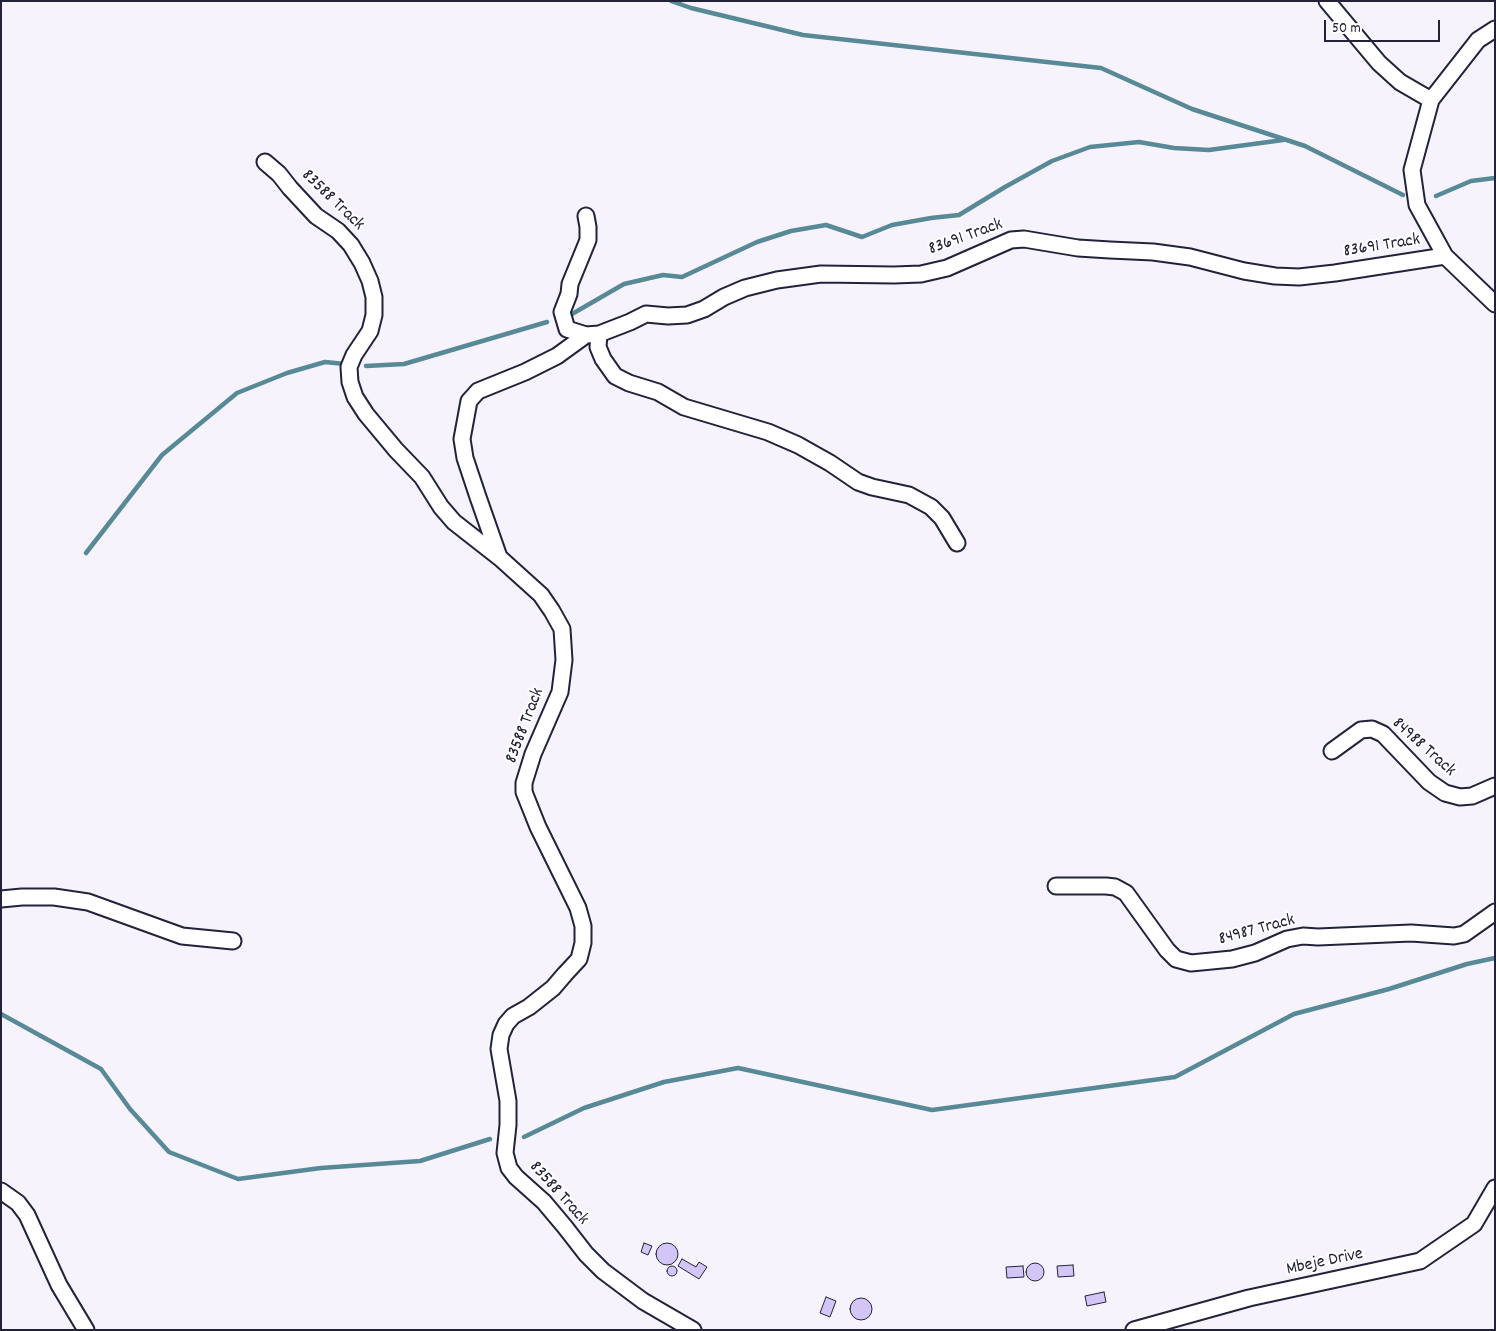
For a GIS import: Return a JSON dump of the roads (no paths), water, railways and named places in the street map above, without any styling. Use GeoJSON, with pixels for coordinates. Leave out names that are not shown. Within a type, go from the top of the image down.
{"type":"FeatureCollection","features":[{"type":"Feature","properties":{"kind":"street"},"geometry":{"type":"LineString","coordinates":[[1327,1],[1379,63],[1400,82],[1431,100]]}},
{"type":"Feature","properties":{"kind":"street"},"geometry":{"type":"LineString","coordinates":[[1495,29],[1478,40],[1431,100],[1412,170],[1417,205],[1445,256],[1495,304]]}},
{"type":"Feature","properties":{"kind":"street","name":"83588 Track"},"geometry":{"type":"LineString","coordinates":[[265,162],[279,174],[316,216],[338,231],[351,245],[370,281],[374,297],[374,315],[370,331],[354,355],[350,367],[350,382],[356,398],[366,414],[422,477],[441,507],[454,522],[500,558],[541,595],[562,628],[564,660],[560,692],[534,754],[524,783],[524,792],[538,827],[578,908],[583,926],[583,943],[579,958],[553,988],[506,1024],[500,1036],[499,1049],[508,1101],[505,1153],[509,1168],[516,1177],[544,1202],[566,1226],[586,1254],[603,1271],[643,1301],[693,1330]]}},
{"type":"Feature","properties":{"kind":"street"},"geometry":{"type":"LineString","coordinates":[[586,216],[588,240],[570,284],[569,294],[562,312],[567,329],[592,334],[603,359],[614,376],[658,392],[684,407],[768,432],[806,450],[830,463],[858,482],[872,488],[909,495],[931,507],[942,518],[958,544]]}},
{"type":"Feature","properties":{"kind":"street","name":"83691 Track"},"geometry":{"type":"LineString","coordinates":[[500,558],[478,497],[463,445],[462,439],[469,400],[478,391],[525,372],[592,334],[630,322],[646,314],[687,315],[704,309],[724,297],[745,288],[777,280],[821,274],[921,274],[947,268],[1012,240],[1024,239],[1078,248],[1132,250],[1190,257],[1244,272],[1299,277],[1445,256]]}},
{"type":"Feature","properties":{"kind":"street","name":"84988 Track"},"geometry":{"type":"LineString","coordinates":[[1332,752],[1361,730],[1372,728],[1383,734],[1429,782],[1445,793],[1472,796],[1495,786]]}},
{"type":"Feature","properties":{"kind":"street","name":"84987 Track"},"geometry":{"type":"LineString","coordinates":[[1056,886],[1106,886],[1126,893],[1167,950],[1176,959],[1191,963],[1232,959],[1255,953],[1287,939],[1303,936],[1411,933],[1454,936],[1464,934],[1495,912]]}},
{"type":"Feature","properties":{"kind":"street"},"geometry":{"type":"LineString","coordinates":[[1,899],[54,897],[88,902],[182,936],[233,941]]}},
{"type":"Feature","properties":{"kind":"street","name":"Mbeje Drive"},"geometry":{"type":"LineString","coordinates":[[1134,1330],[1249,1298],[1420,1262],[1474,1224],[1495,1188]]}},
{"type":"Feature","properties":{"kind":"street"},"geometry":{"type":"LineString","coordinates":[[1,1191],[18,1203],[27,1215],[59,1285],[86,1330]]}},
{"type":"Feature","properties":{"kind":"waterway"},"geometry":{"type":"LineString","coordinates":[[671,1],[691,8],[803,35],[1101,68],[1192,109],[1305,146],[1403,195]]}},
{"type":"Feature","properties":{"kind":"waterway"},"geometry":{"type":"LineString","coordinates":[[572,314],[624,284],[663,275],[682,277],[757,242],[791,231],[826,225],[862,237],[892,225],[959,215],[1052,161],[1090,147],[1139,142],[1174,148],[1209,150],[1283,140]]}},
{"type":"Feature","properties":{"kind":"waterway"},"geometry":{"type":"LineString","coordinates":[[1436,196],[1471,181],[1495,178]]}},
{"type":"Feature","properties":{"kind":"waterway"},"geometry":{"type":"LineString","coordinates":[[366,366],[404,364],[547,322]]}},
{"type":"Feature","properties":{"kind":"waterway"},"geometry":{"type":"LineString","coordinates":[[86,553],[162,455],[237,393],[287,373],[325,362],[345,364]]}},
{"type":"Feature","properties":{"kind":"waterway"},"geometry":{"type":"LineString","coordinates":[[524,1137],[584,1108],[664,1082],[738,1068],[932,1110],[1175,1077],[1294,1014],[1389,989],[1467,964],[1495,958]]}},
{"type":"Feature","properties":{"kind":"waterway"},"geometry":{"type":"LineString","coordinates":[[1,1014],[101,1069],[130,1109],[169,1152],[238,1179],[321,1168],[420,1161],[490,1139]]}}]}
